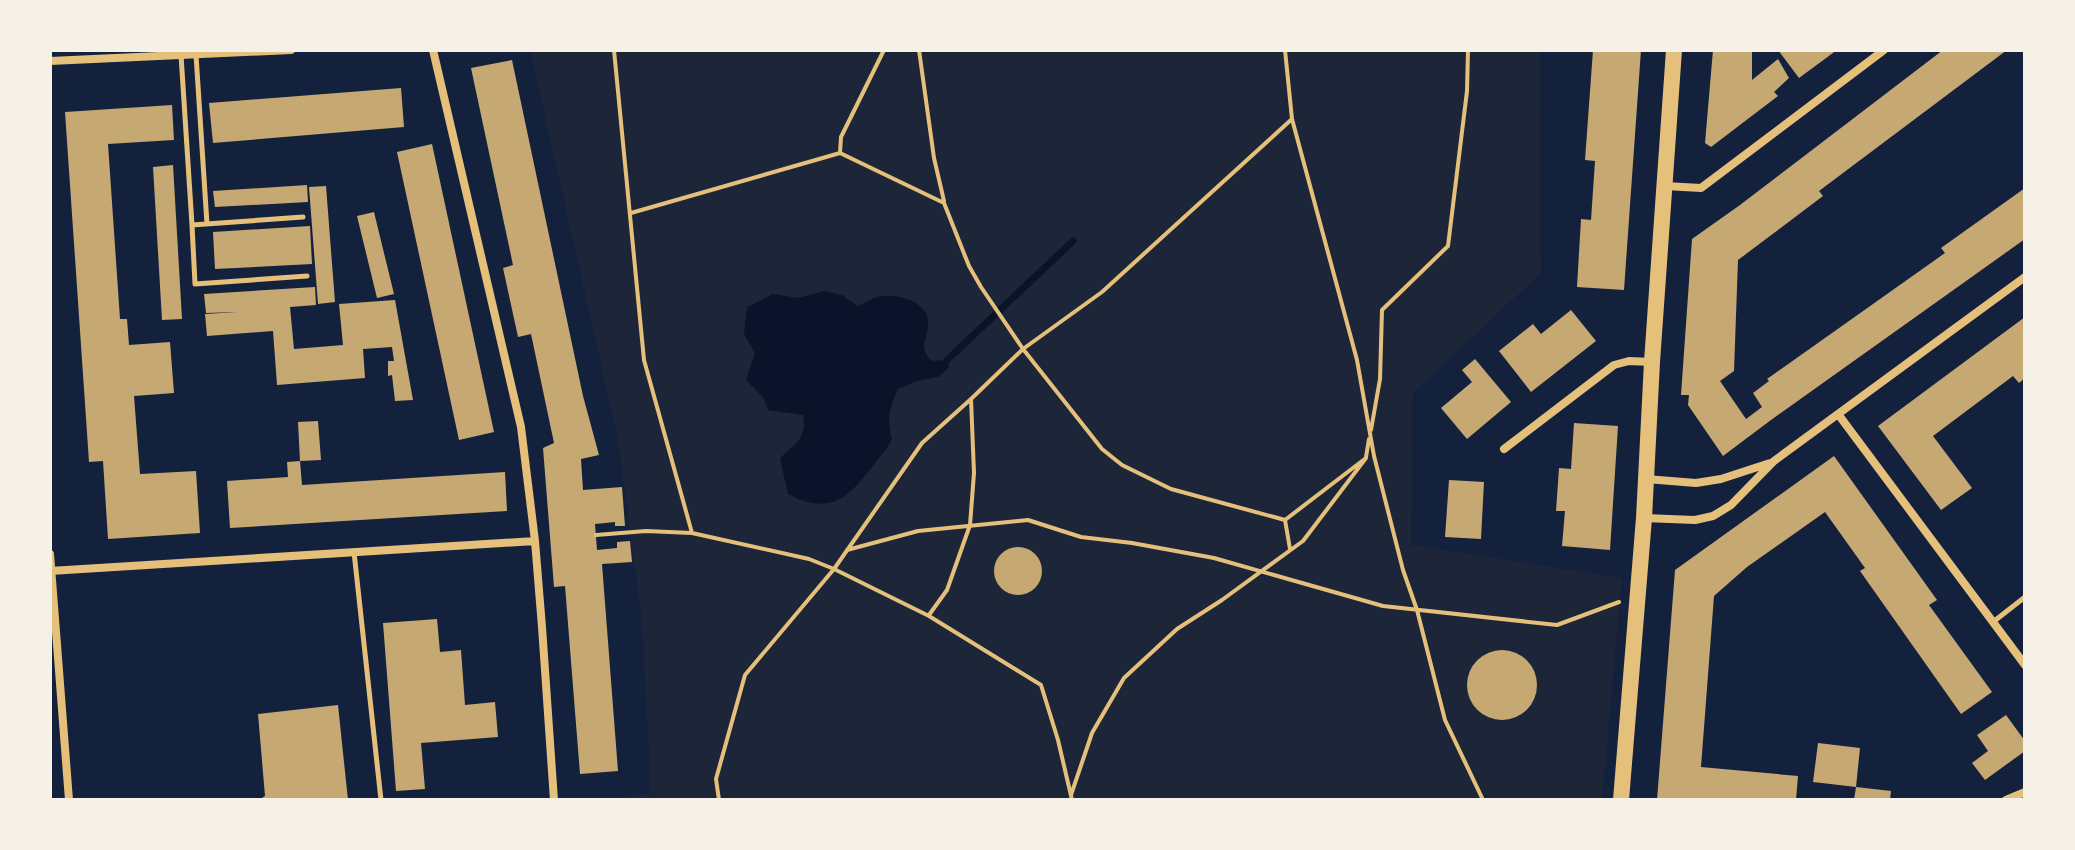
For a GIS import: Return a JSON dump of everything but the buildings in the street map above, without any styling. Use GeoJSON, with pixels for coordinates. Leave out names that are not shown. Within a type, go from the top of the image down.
{"type":"FeatureCollection","features":[{"type":"Feature","properties":{"kind":"main road"},"geometry":{"type":"LineString","coordinates":[[1621,800],[1644,518],[1674,50]]}},
{"type":"Feature","properties":{"kind":"street"},"geometry":{"type":"LineString","coordinates":[[50,61],[291,50]]}},
{"type":"Feature","properties":{"kind":"street"},"geometry":{"type":"LineString","coordinates":[[433,50],[521,427],[535,541],[554,800]]}},
{"type":"Feature","properties":{"kind":"street"},"geometry":{"type":"LineString","coordinates":[[1665,186],[1701,188],[1884,50]]}},
{"type":"Feature","properties":{"kind":"street"},"geometry":{"type":"LineString","coordinates":[[1644,518],[1695,520],[1713,516],[1731,505],[1774,461],[2025,277]]}},
{"type":"Feature","properties":{"kind":"street"},"geometry":{"type":"LineString","coordinates":[[1504,449],[1614,365],[1629,361],[1652,362]]}},
{"type":"Feature","properties":{"kind":"street"},"geometry":{"type":"LineString","coordinates":[[1838,414],[2025,665]]}},
{"type":"Feature","properties":{"kind":"street"},"geometry":{"type":"LineString","coordinates":[[1646,479],[1696,483],[1721,479],[1774,461]]}},
{"type":"Feature","properties":{"kind":"street"},"geometry":{"type":"LineString","coordinates":[[51,571],[535,541]]}},
{"type":"Feature","properties":{"kind":"street"},"geometry":{"type":"LineString","coordinates":[[50,554],[69,800]]}},
{"type":"Feature","properties":{"kind":"street"},"geometry":{"type":"LineString","coordinates":[[2006,800],[2025,792]]}},
{"type":"Feature","properties":{"kind":"lane"},"geometry":{"type":"LineString","coordinates":[[181,55],[195,284],[307,276]]}},
{"type":"Feature","properties":{"kind":"lane"},"geometry":{"type":"LineString","coordinates":[[196,55],[207,224]]}},
{"type":"Feature","properties":{"kind":"lane"},"geometry":{"type":"LineString","coordinates":[[192,225],[303,217]]}},
{"type":"Feature","properties":{"kind":"lane"},"geometry":{"type":"LineString","coordinates":[[354,552],[381,800]]}},
{"type":"Feature","properties":{"kind":"lane"},"geometry":{"type":"LineString","coordinates":[[1993,622],[2025,597]]}},
{"type":"Feature","properties":{"kind":"path"},"geometry":{"type":"LineString","coordinates":[[614,50],[644,360],[692,533]]}},
{"type":"Feature","properties":{"kind":"path"},"geometry":{"type":"LineString","coordinates":[[840,153],[841,137],[884,50]]}},
{"type":"Feature","properties":{"kind":"path"},"geometry":{"type":"LineString","coordinates":[[919,50],[934,158],[944,203],[969,266],[1023,349],[1102,449],[1122,465],[1171,489],[1285,520]]}},
{"type":"Feature","properties":{"kind":"path"},"geometry":{"type":"LineString","coordinates":[[1285,50],[1292,119],[1357,360],[1374,456],[1403,570],[1417,610],[1445,720],[1483,800]]}},
{"type":"Feature","properties":{"kind":"path"},"geometry":{"type":"LineString","coordinates":[[1071,798],[1092,733],[1124,678],[1177,629],[1303,541],[1366,458],[1380,379],[1382,310],[1448,246],[1467,91],[1468,50]]}},
{"type":"Feature","properties":{"kind":"path"},"geometry":{"type":"LineString","coordinates":[[719,800],[716,779],[745,675],[834,569],[922,443],[1023,349],[1102,292],[1292,119]]}},
{"type":"Feature","properties":{"kind":"path"},"geometry":{"type":"LineString","coordinates":[[631,213],[840,153],[944,203]]}},
{"type":"Feature","properties":{"kind":"path"},"geometry":{"type":"LineString","coordinates":[[929,616],[947,590],[970,525],[974,473],[971,399]]}},
{"type":"Feature","properties":{"kind":"path"},"geometry":{"type":"LineString","coordinates":[[1285,520],[1366,458]]}},
{"type":"Feature","properties":{"kind":"path"},"geometry":{"type":"LineString","coordinates":[[847,550],[918,531],[1028,520],[1081,537],[1214,558],[1383,606],[1557,625],[1616,602],[1637,603]]}},
{"type":"Feature","properties":{"kind":"path"},"geometry":{"type":"LineString","coordinates":[[1285,520],[1290,551]]}},
{"type":"Feature","properties":{"kind":"path"},"geometry":{"type":"LineString","coordinates":[[596,535],[646,531],[692,533],[809,559],[929,616],[1041,685],[1071,798]]}},
{"type":"Feature","properties":{"kind":"shaded area"},"geometry":{"type":"Polygon","coordinates":[[[530,50],[1540,50],[1541,273],[1413,393],[1411,545],[1622,578],[1602,800],[605,800],[651,793],[642,620],[618,439],[530,50]]]}},
{"type":"Feature","properties":{"kind":"shaded area"},"geometry":{"type":"Polygon","coordinates":[[[824,291],[842,295],[858,306],[881,296],[903,298],[917,304],[928,320],[924,346],[927,355],[932,361],[947,360],[949,367],[938,377],[898,389],[890,414],[892,439],[887,448],[846,495],[822,504],[806,502],[788,494],[780,458],[802,435],[803,415],[768,410],[763,397],[746,380],[755,353],[744,334],[747,307],[773,294],[798,298],[824,291]]]}},
{"type":"Feature","properties":{"kind":"waterway"},"geometry":{"type":"LineString","coordinates":[[947,360],[1073,241]]}}]}
